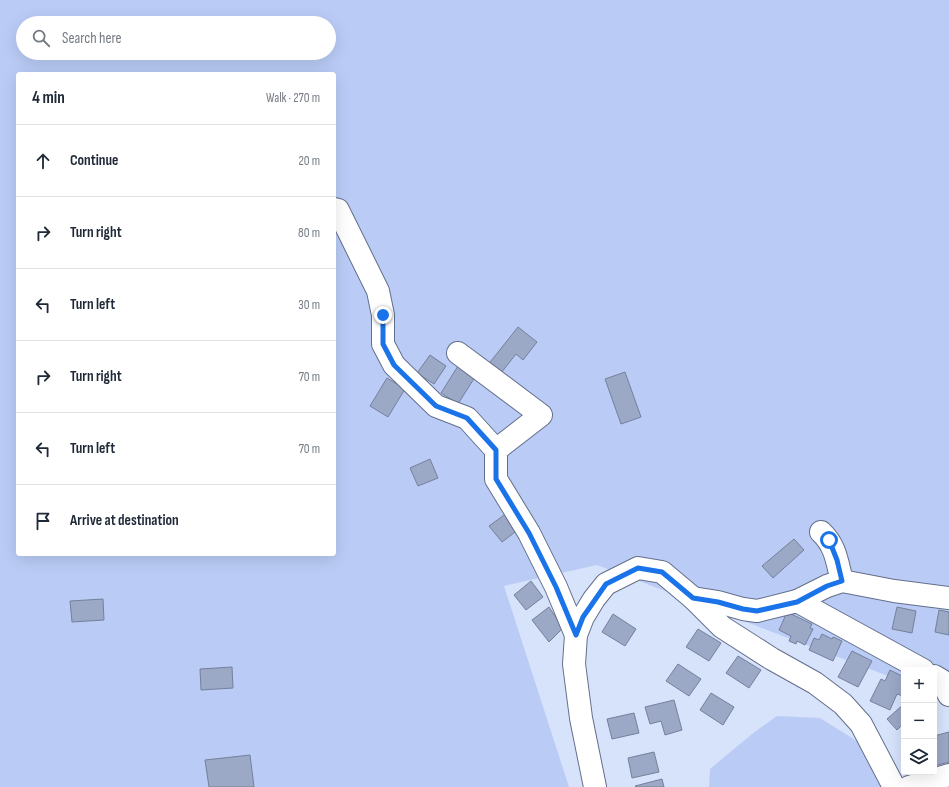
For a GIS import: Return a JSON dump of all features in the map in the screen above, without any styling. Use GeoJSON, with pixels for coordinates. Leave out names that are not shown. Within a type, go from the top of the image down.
{"type":"FeatureCollection","features":[{"type":"Feature","properties":{"kind":"street"},"geometry":{"type":"LineString","coordinates":[[336,210],[338,210],[378,291],[383,315],[383,344],[394,365],[436,406],[467,418],[496,450],[496,479],[529,533],[556,587],[576,635]]}},
{"type":"Feature","properties":{"kind":"street"},"geometry":{"type":"LineString","coordinates":[[458,354],[541,415],[496,450]]}},
{"type":"Feature","properties":{"kind":"street"},"geometry":{"type":"LineString","coordinates":[[821,532],[829,540],[832,546],[842,581]]}},
{"type":"Feature","properties":{"kind":"street"},"geometry":{"type":"LineString","coordinates":[[595,787],[581,718],[574,664],[576,635],[583,617],[606,584],[638,568],[662,572],[693,598],[722,628],[772,659],[815,683],[843,704],[861,724],[894,787]]}},
{"type":"Feature","properties":{"kind":"street"},"geometry":{"type":"LineString","coordinates":[[693,598],[757,611],[797,602],[827,586],[842,581],[894,591],[949,598]]}},
{"type":"Feature","properties":{"kind":"street"},"geometry":{"type":"LineString","coordinates":[[797,602],[917,667]]}},
{"type":"Feature","properties":{"kind":"street"},"geometry":{"type":"LineString","coordinates":[[937,678],[941,680],[949,695]]}},
{"type":"Feature","properties":{"kind":"street"},"geometry":{"type":"LineString","coordinates":[[909,787],[949,775]]}},
{"type":"Feature","properties":{"kind":"shaded area"},"geometry":{"type":"Polygon","coordinates":[[[0,0],[949,0],[949,700],[937,695],[937,667],[901,667],[901,681],[597,565],[504,586],[569,787],[0,787],[0,0]]]}},
{"type":"Feature","properties":{"kind":"shaded area"},"geometry":{"type":"Polygon","coordinates":[[[777,716],[820,718],[876,753],[883,787],[709,787],[710,769],[752,734],[777,716]]]}},
{"type":"Feature","properties":{"kind":"building"},"geometry":{"type":"Polygon","coordinates":[[[518,327],[537,342],[523,360],[516,354],[501,373],[487,366],[518,327]]]}},
{"type":"Feature","properties":{"kind":"building"},"geometry":{"type":"Polygon","coordinates":[[[430,355],[446,366],[434,384],[417,373],[430,355]]]}},
{"type":"Feature","properties":{"kind":"building"},"geometry":{"type":"Polygon","coordinates":[[[458,366],[475,377],[458,404],[441,393],[458,366]]]}},
{"type":"Feature","properties":{"kind":"building"},"geometry":{"type":"Polygon","coordinates":[[[625,372],[641,417],[621,424],[605,379],[625,372]]]}},
{"type":"Feature","properties":{"kind":"building"},"geometry":{"type":"Polygon","coordinates":[[[387,378],[405,389],[388,417],[370,406],[387,378]]]}},
{"type":"Feature","properties":{"kind":"building"},"geometry":{"type":"Polygon","coordinates":[[[430,459],[438,478],[418,486],[410,468],[430,459]]]}},
{"type":"Feature","properties":{"kind":"building"},"geometry":{"type":"Polygon","coordinates":[[[507,513],[519,529],[502,542],[489,526],[507,513]]]}},
{"type":"Feature","properties":{"kind":"building"},"geometry":{"type":"Polygon","coordinates":[[[794,539],[804,550],[773,578],[762,566],[794,539]]]}},
{"type":"Feature","properties":{"kind":"building"},"geometry":{"type":"Polygon","coordinates":[[[531,581],[543,597],[526,610],[514,595],[531,581]]]}},
{"type":"Feature","properties":{"kind":"building"},"geometry":{"type":"Polygon","coordinates":[[[103,599],[104,620],[72,622],[70,601],[103,599]]]}},
{"type":"Feature","properties":{"kind":"building"},"geometry":{"type":"Polygon","coordinates":[[[549,607],[563,628],[549,642],[532,620],[549,607]]]}},
{"type":"Feature","properties":{"kind":"building"},"geometry":{"type":"Polygon","coordinates":[[[897,607],[916,611],[912,633],[892,629],[897,607]]]}},
{"type":"Feature","properties":{"kind":"building"},"geometry":{"type":"Polygon","coordinates":[[[939,610],[949,612],[949,635],[935,632],[939,610]]]}},
{"type":"Feature","properties":{"kind":"building"},"geometry":{"type":"Polygon","coordinates":[[[787,612],[812,624],[810,628],[813,629],[805,645],[797,641],[796,644],[789,641],[791,636],[779,630],[787,612]]]}},
{"type":"Feature","properties":{"kind":"building"},"geometry":{"type":"Polygon","coordinates":[[[613,614],[636,629],[625,646],[602,632],[613,614]]]}},
{"type":"Feature","properties":{"kind":"building"},"geometry":{"type":"Polygon","coordinates":[[[698,629],[721,643],[709,661],[686,647],[698,629]]]}},
{"type":"Feature","properties":{"kind":"building"},"geometry":{"type":"Polygon","coordinates":[[[822,634],[832,639],[833,637],[842,641],[833,661],[809,650],[814,638],[819,640],[822,634]]]}},
{"type":"Feature","properties":{"kind":"building"},"geometry":{"type":"Polygon","coordinates":[[[852,651],[872,661],[858,687],[838,677],[852,651]]]}},
{"type":"Feature","properties":{"kind":"building"},"geometry":{"type":"Polygon","coordinates":[[[738,656],[761,670],[749,688],[726,673],[738,656]]]}},
{"type":"Feature","properties":{"kind":"building"},"geometry":{"type":"Polygon","coordinates":[[[678,664],[701,679],[689,696],[666,681],[678,664]]]}},
{"type":"Feature","properties":{"kind":"building"},"geometry":{"type":"Polygon","coordinates":[[[232,667],[233,688],[201,690],[200,669],[232,667]]]}},
{"type":"Feature","properties":{"kind":"building"},"geometry":{"type":"Polygon","coordinates":[[[890,670],[901,676],[901,695],[897,694],[890,710],[870,701],[881,679],[885,681],[890,670]]]}},
{"type":"Feature","properties":{"kind":"building"},"geometry":{"type":"Polygon","coordinates":[[[711,693],[734,707],[723,725],[700,710],[711,693]]]}},
{"type":"Feature","properties":{"kind":"building"},"geometry":{"type":"Polygon","coordinates":[[[674,700],[682,730],[665,735],[661,721],[650,724],[645,707],[674,700]]]}},
{"type":"Feature","properties":{"kind":"building"},"geometry":{"type":"Polygon","coordinates":[[[901,707],[901,726],[897,730],[887,719],[901,707]]]}},
{"type":"Feature","properties":{"kind":"building"},"geometry":{"type":"Polygon","coordinates":[[[634,713],[639,733],[612,739],[607,719],[634,713]]]}},
{"type":"Feature","properties":{"kind":"building"},"geometry":{"type":"Polygon","coordinates":[[[949,732],[949,762],[937,765],[937,739],[937,735],[949,732]]]}},
{"type":"Feature","properties":{"kind":"building"},"geometry":{"type":"Polygon","coordinates":[[[654,752],[659,772],[632,778],[628,758],[654,752]]]}},
{"type":"Feature","properties":{"kind":"building"},"geometry":{"type":"Polygon","coordinates":[[[250,755],[254,787],[209,787],[205,760],[250,755]]]}},
{"type":"Feature","properties":{"kind":"building"},"geometry":{"type":"Polygon","coordinates":[[[662,779],[664,787],[635,786],[662,779]]]}},
{"type":"Feature","properties":{"kind":"route"},"geometry":{"type":"LineString","coordinates":[[383,315],[383,344],[394,365],[436,406],[467,418],[496,450],[496,479],[529,533],[556,587],[576,635],[583,617],[594,599],[606,584],[638,568],[662,572],[693,598],[718,602],[743,609],[757,611],[772,609],[797,602],[827,586],[842,581],[837,560],[829,540]]}}]}
